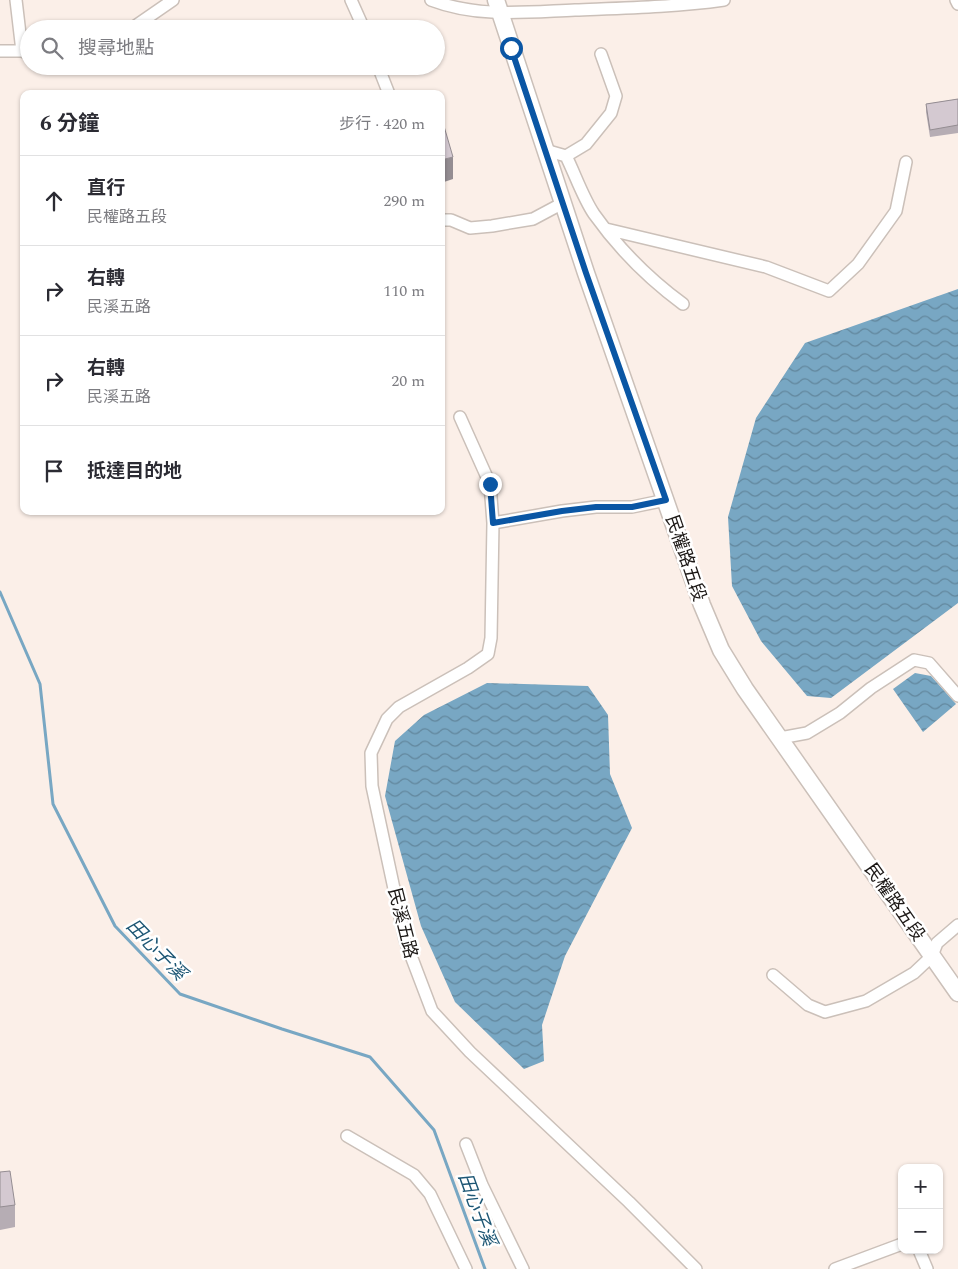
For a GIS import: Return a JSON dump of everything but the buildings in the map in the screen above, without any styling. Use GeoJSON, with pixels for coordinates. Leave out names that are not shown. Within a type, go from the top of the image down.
{"type":"FeatureCollection","features":[{"type":"Feature","properties":{"kind":"street"},"geometry":{"type":"LineString","coordinates":[[16,0],[20,21]]}},
{"type":"Feature","properties":{"kind":"street"},"geometry":{"type":"LineString","coordinates":[[145,20],[174,0]]}},
{"type":"Feature","properties":{"kind":"street"},"geometry":{"type":"LineString","coordinates":[[351,0],[360,20]]}},
{"type":"Feature","properties":{"kind":"street"},"geometry":{"type":"LineString","coordinates":[[432,0],[451,8],[604,9],[724,0]]}},
{"type":"Feature","properties":{"kind":"street"},"geometry":{"type":"LineString","coordinates":[[956,0],[958,4]]}},
{"type":"Feature","properties":{"kind":"street","name":"民權路五段"},"geometry":{"type":"LineString","coordinates":[[498,7],[563,203],[702,605],[720,650],[958,993]]}},
{"type":"Feature","properties":{"kind":"street"},"geometry":{"type":"LineString","coordinates":[[0,51],[20,53]]}},
{"type":"Feature","properties":{"kind":"street"},"geometry":{"type":"LineString","coordinates":[[545,150],[566,156],[586,144],[611,114],[616,96],[601,54]]}},
{"type":"Feature","properties":{"kind":"street"},"geometry":{"type":"LineString","coordinates":[[382,75],[387,90]]}},
{"type":"Feature","properties":{"kind":"street"},"geometry":{"type":"LineString","coordinates":[[566,156],[594,213],[606,229],[650,278],[683,304]]}},
{"type":"Feature","properties":{"kind":"street"},"geometry":{"type":"LineString","coordinates":[[606,229],[766,267],[829,290],[858,264],[896,210],[906,162]]}},
{"type":"Feature","properties":{"kind":"street"},"geometry":{"type":"LineString","coordinates":[[445,220],[451,220],[470,228],[492,226],[533,219],[563,203]]}},
{"type":"Feature","properties":{"kind":"street","name":"民溪五路"},"geometry":{"type":"LineString","coordinates":[[460,417],[490,484],[493,523],[491,638],[488,654],[468,668],[399,707],[387,719],[371,753],[372,786],[405,940],[432,1011],[470,1052],[629,1202],[696,1269]]}},
{"type":"Feature","properties":{"kind":"street"},"geometry":{"type":"LineString","coordinates":[[493,523],[562,511],[596,507],[632,507],[666,500]]}},
{"type":"Feature","properties":{"kind":"street"},"geometry":{"type":"LineString","coordinates":[[780,738],[807,733],[840,713],[871,688],[914,660],[929,663],[958,696]]}},
{"type":"Feature","properties":{"kind":"street"},"geometry":{"type":"LineString","coordinates":[[773,975],[808,1005],[826,1012],[866,1001],[914,973],[932,956],[937,943],[958,925]]}},
{"type":"Feature","properties":{"kind":"street"},"geometry":{"type":"LineString","coordinates":[[347,1136],[414,1175],[430,1194],[466,1269]]}},
{"type":"Feature","properties":{"kind":"street"},"geometry":{"type":"LineString","coordinates":[[466,1144],[482,1185],[523,1269]]}},
{"type":"Feature","properties":{"kind":"street"},"geometry":{"type":"LineString","coordinates":[[835,1269],[898,1245]]}},
{"type":"Feature","properties":{"kind":"street"},"geometry":{"type":"LineString","coordinates":[[921,1254],[927,1269]]}},
{"type":"Feature","properties":{"kind":"water"},"geometry":{"type":"Polygon","coordinates":[[[958,289],[958,603],[831,698],[807,696],[761,641],[732,586],[728,517],[756,418],[805,343],[958,289]]]}},
{"type":"Feature","properties":{"kind":"water"},"geometry":{"type":"Polygon","coordinates":[[[915,673],[931,676],[956,704],[923,732],[893,689],[915,673]]]}},
{"type":"Feature","properties":{"kind":"water"},"geometry":{"type":"Polygon","coordinates":[[[487,683],[588,686],[608,715],[610,774],[632,828],[565,956],[542,1025],[544,1061],[524,1069],[455,1002],[421,926],[385,796],[395,741],[424,715],[487,683]]]}},
{"type":"Feature","properties":{"kind":"waterway","name":"田心子溪"},"geometry":{"type":"LineString","coordinates":[[0,592],[40,684],[53,804],[115,926],[180,994],[370,1057],[434,1130],[485,1269]]}},
{"type":"Feature","properties":{"kind":"route"},"geometry":{"type":"LineString","coordinates":[[490,484],[493,523],[562,511],[596,507],[632,507],[666,500],[586,273],[511,48]]}}]}
